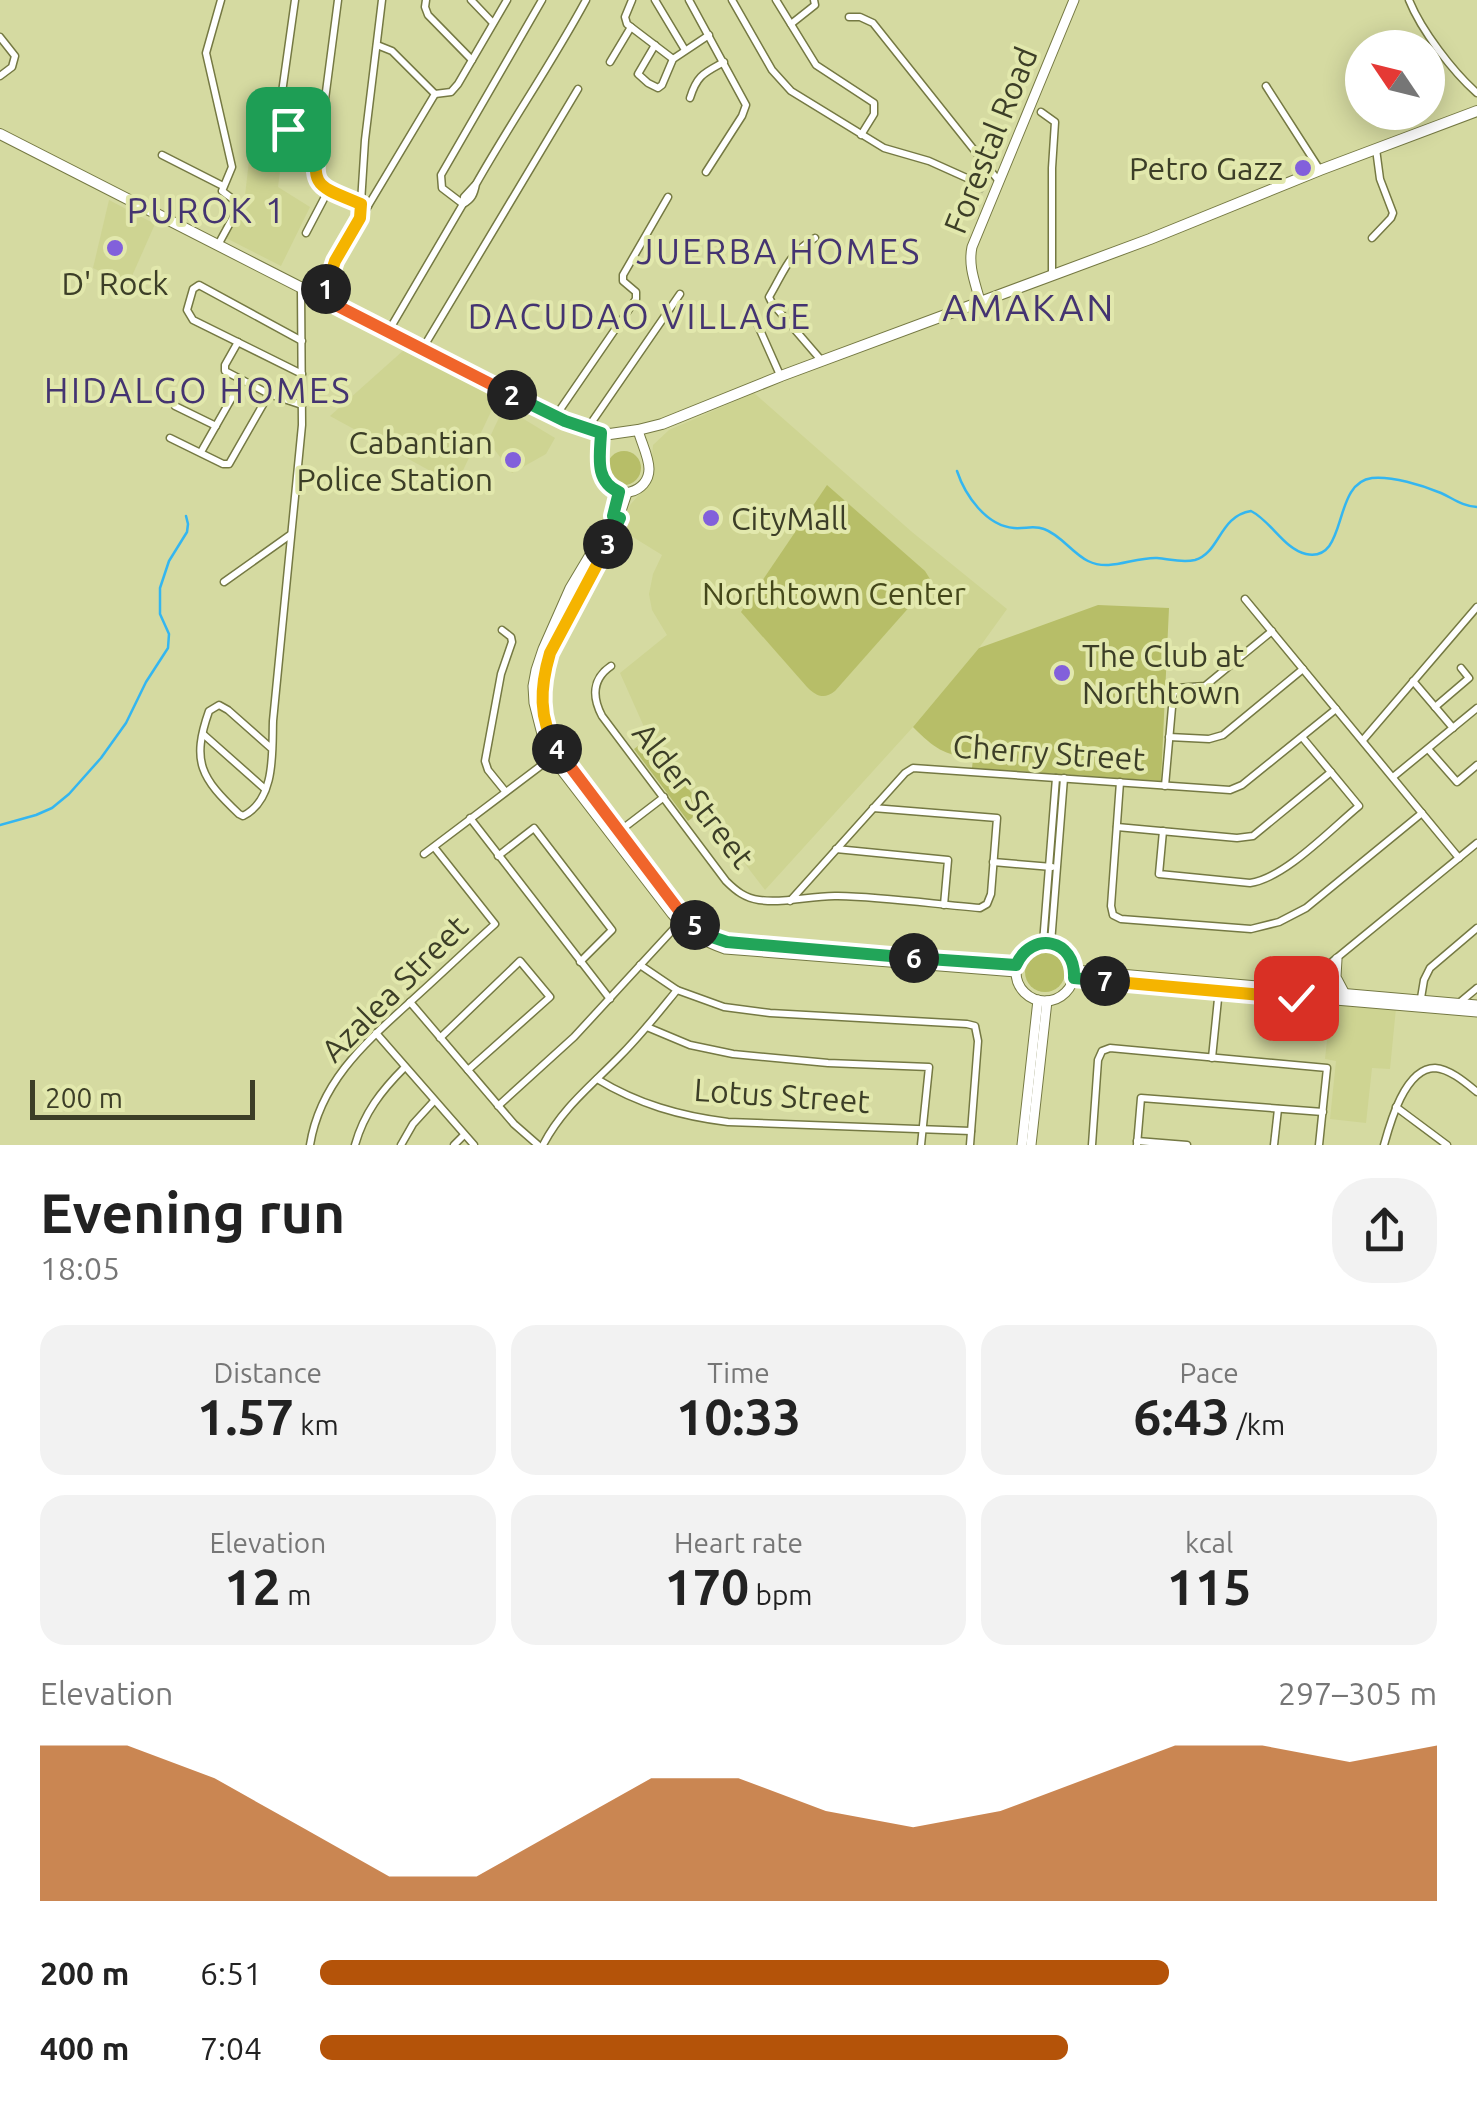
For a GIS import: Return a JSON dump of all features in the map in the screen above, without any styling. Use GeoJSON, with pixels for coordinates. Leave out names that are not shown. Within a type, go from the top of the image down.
{"type":"FeatureCollection","features":[{"type":"Feature","properties":{"kind":"main road"},"geometry":{"type":"LineString","coordinates":[[0,134],[555,416],[601,433],[638,430],[680,418],[1477,111]]}},
{"type":"Feature","properties":{"kind":"street"},"geometry":{"type":"LineString","coordinates":[[218,245],[237,210],[234,200],[222,191],[232,167],[206,56],[221,0]]}},
{"type":"Feature","properties":{"kind":"street"},"geometry":{"type":"LineString","coordinates":[[295,0],[278,120],[288,129],[319,134]]}},
{"type":"Feature","properties":{"kind":"street"},"geometry":{"type":"LineString","coordinates":[[338,0],[315,176],[320,186],[364,205]]}},
{"type":"Feature","properties":{"kind":"street"},"geometry":{"type":"LineString","coordinates":[[364,205],[365,140],[382,0]]}},
{"type":"Feature","properties":{"kind":"street"},"geometry":{"type":"LineString","coordinates":[[426,0],[428,16],[472,60]]}},
{"type":"Feature","properties":{"kind":"street"},"geometry":{"type":"LineString","coordinates":[[471,0],[493,23]]}},
{"type":"Feature","properties":{"kind":"street"},"geometry":{"type":"LineString","coordinates":[[377,45],[392,51],[436,94],[446,94],[455,88],[507,0]]}},
{"type":"Feature","properties":{"kind":"street"},"geometry":{"type":"LineString","coordinates":[[463,204],[442,188],[441,175],[542,0]]}},
{"type":"Feature","properties":{"kind":"street"},"geometry":{"type":"LineString","coordinates":[[388,332],[586,0]]}},
{"type":"Feature","properties":{"kind":"street"},"geometry":{"type":"LineString","coordinates":[[632,0],[625,20],[673,58]]}},
{"type":"Feature","properties":{"kind":"street"},"geometry":{"type":"LineString","coordinates":[[655,0],[686,51]]}},
{"type":"Feature","properties":{"kind":"street"},"geometry":{"type":"LineString","coordinates":[[689,0],[746,108],[706,172]]}},
{"type":"Feature","properties":{"kind":"street"},"geometry":{"type":"LineString","coordinates":[[732,0],[778,78],[801,98],[884,148],[989,186]]}},
{"type":"Feature","properties":{"kind":"street"},"geometry":{"type":"LineString","coordinates":[[776,0],[816,64],[874,103],[874,114],[861,135]]}},
{"type":"Feature","properties":{"kind":"street"},"geometry":{"type":"LineString","coordinates":[[791,24],[812,10],[814,0]]}},
{"type":"Feature","properties":{"kind":"street","name":"Forestal Road"},"geometry":{"type":"LineString","coordinates":[[980,301],[970,259],[989,186],[1074,0]]}},
{"type":"Feature","properties":{"kind":"street"},"geometry":{"type":"LineString","coordinates":[[1410,0],[1415,14],[1444,55],[1477,93]]}},
{"type":"Feature","properties":{"kind":"street"},"geometry":{"type":"LineString","coordinates":[[849,17],[873,23],[989,186]]}},
{"type":"Feature","properties":{"kind":"street"},"geometry":{"type":"LineString","coordinates":[[610,62],[631,27]]}},
{"type":"Feature","properties":{"kind":"street"},"geometry":{"type":"LineString","coordinates":[[655,45],[638,72],[640,78],[660,87],[673,58],[709,36]]}},
{"type":"Feature","properties":{"kind":"street"},"geometry":{"type":"LineString","coordinates":[[0,37],[15,56],[12,67],[0,76]]}},
{"type":"Feature","properties":{"kind":"street"},"geometry":{"type":"LineString","coordinates":[[690,98],[700,76],[724,62]]}},
{"type":"Feature","properties":{"kind":"street"},"geometry":{"type":"LineString","coordinates":[[1266,86],[1320,170]]}},
{"type":"Feature","properties":{"kind":"street"},"geometry":{"type":"LineString","coordinates":[[422,349],[578,89]]}},
{"type":"Feature","properties":{"kind":"street"},"geometry":{"type":"LineString","coordinates":[[318,296],[331,277],[335,261],[364,205],[436,94]]}},
{"type":"Feature","properties":{"kind":"street"},"geometry":{"type":"LineString","coordinates":[[1041,112],[1056,122],[1052,276]]}},
{"type":"Feature","properties":{"kind":"street"},"geometry":{"type":"LineString","coordinates":[[1372,238],[1392,213],[1380,179],[1376,148]]}},
{"type":"Feature","properties":{"kind":"street"},"geometry":{"type":"LineString","coordinates":[[162,155],[221,185]]}},
{"type":"Feature","properties":{"kind":"street"},"geometry":{"type":"LineString","coordinates":[[306,233],[328,190]]}},
{"type":"Feature","properties":{"kind":"street"},"geometry":{"type":"LineString","coordinates":[[555,416],[636,299],[636,292],[623,281],[623,274],[668,197]]}},
{"type":"Feature","properties":{"kind":"street"},"geometry":{"type":"LineString","coordinates":[[815,238],[787,263],[770,297],[822,361]]}},
{"type":"Feature","properties":{"kind":"street"},"geometry":{"type":"LineString","coordinates":[[302,340],[199,284],[191,293],[189,317],[302,374]]}},
{"type":"Feature","properties":{"kind":"street"},"geometry":{"type":"LineString","coordinates":[[272,749],[219,705],[209,712],[202,733],[199,748],[204,776],[243,816],[252,812],[270,774],[302,426],[301,288]]}},
{"type":"Feature","properties":{"kind":"street"},"geometry":{"type":"LineString","coordinates":[[587,430],[680,294]]}},
{"type":"Feature","properties":{"kind":"street"},"geometry":{"type":"LineString","coordinates":[[752,312],[781,376]]}},
{"type":"Feature","properties":{"kind":"street"},"geometry":{"type":"LineString","coordinates":[[238,342],[225,371],[302,406]]}},
{"type":"Feature","properties":{"kind":"street"},"geometry":{"type":"LineString","coordinates":[[202,452],[242,380]]}},
{"type":"Feature","properties":{"kind":"street"},"geometry":{"type":"LineString","coordinates":[[170,438],[230,464],[269,394]]}},
{"type":"Feature","properties":{"kind":"street"},"geometry":{"type":"LineString","coordinates":[[175,406],[216,426]]}},
{"type":"Feature","properties":{"kind":"street"},"geometry":{"type":"LineString","coordinates":[[601,433],[601,476],[610,488],[623,492],[638,489],[648,474],[638,430]]}},
{"type":"Feature","properties":{"kind":"street"},"geometry":{"type":"LineString","coordinates":[[623,492],[616,517],[550,653],[544,672],[544,719],[555,754],[682,919],[727,942],[1016,969]]}},
{"type":"Feature","properties":{"kind":"street"},"geometry":{"type":"LineString","coordinates":[[224,582],[290,535]]}},
{"type":"Feature","properties":{"kind":"street"},"geometry":{"type":"LineString","coordinates":[[1246,599],[1459,858]]}},
{"type":"Feature","properties":{"kind":"street"},"geometry":{"type":"LineString","coordinates":[[1363,740],[1475,612]]}},
{"type":"Feature","properties":{"kind":"street"},"geometry":{"type":"LineString","coordinates":[[502,630],[512,642],[502,667],[485,761],[505,791]]}},
{"type":"Feature","properties":{"kind":"street"},"geometry":{"type":"LineString","coordinates":[[1165,786],[1172,696],[1176,688],[1205,686],[1272,631]]}},
{"type":"Feature","properties":{"kind":"street","name":"Alder Street"},"geometry":{"type":"LineString","coordinates":[[611,666],[598,679],[597,706],[732,887],[750,898],[790,902],[842,896],[980,908],[987,904],[991,894],[993,862]]}},
{"type":"Feature","properties":{"kind":"street"},"geometry":{"type":"LineString","coordinates":[[1435,707],[1469,678],[1461,668]]}},
{"type":"Feature","properties":{"kind":"street"},"geometry":{"type":"LineString","coordinates":[[1169,737],[1223,736],[1304,669]]}},
{"type":"Feature","properties":{"kind":"street"},"geometry":{"type":"LineString","coordinates":[[1413,682],[1453,728]]}},
{"type":"Feature","properties":{"kind":"street","name":"Cherry Street"},"geometry":{"type":"LineString","coordinates":[[790,902],[912,768],[1237,789],[1336,708]]}},
{"type":"Feature","properties":{"kind":"street"},"geometry":{"type":"LineString","coordinates":[[1393,778],[1477,708]]}},
{"type":"Feature","properties":{"kind":"street"},"geometry":{"type":"LineString","coordinates":[[202,733],[265,789]]}},
{"type":"Feature","properties":{"kind":"street"},"geometry":{"type":"LineString","coordinates":[[1163,831],[1159,874],[1259,882],[1279,872],[1359,806],[1302,737]]}},
{"type":"Feature","properties":{"kind":"street"},"geometry":{"type":"LineString","coordinates":[[1428,749],[1457,782],[1477,765]]}},
{"type":"Feature","properties":{"kind":"street"},"geometry":{"type":"LineString","coordinates":[[424,854],[555,754]]}},
{"type":"Feature","properties":{"kind":"street"},"geometry":{"type":"LineString","coordinates":[[1117,827],[1237,838],[1253,836],[1331,772]]}},
{"type":"Feature","properties":{"kind":"street"},"geometry":{"type":"LineString","coordinates":[[1047,943],[1060,778]]}},
{"type":"Feature","properties":{"kind":"street"},"geometry":{"type":"LineString","coordinates":[[1120,782],[1111,906],[1113,914],[1121,918],[1251,928],[1279,922],[1306,908],[1422,813]]}},
{"type":"Feature","properties":{"kind":"street"},"geometry":{"type":"LineString","coordinates":[[615,834],[664,796]]}},
{"type":"Feature","properties":{"kind":"street"},"geometry":{"type":"LineString","coordinates":[[873,808],[996,818],[993,862],[1053,867]]}},
{"type":"Feature","properties":{"kind":"street"},"geometry":{"type":"LineString","coordinates":[[470,818],[610,999]]}},
{"type":"Feature","properties":{"kind":"street"},"geometry":{"type":"LineString","coordinates":[[498,856],[534,828],[567,870],[612,930],[580,962]]}},
{"type":"Feature","properties":{"kind":"street"},"geometry":{"type":"LineString","coordinates":[[1296,994],[1477,843]]}},
{"type":"Feature","properties":{"kind":"street","name":"Azalea Street"},"geometry":{"type":"LineString","coordinates":[[310,1145],[316,1119],[332,1085],[354,1054],[495,924],[434,846]]}},
{"type":"Feature","properties":{"kind":"street"},"geometry":{"type":"LineString","coordinates":[[836,850],[948,860],[944,904]]}},
{"type":"Feature","properties":{"kind":"street"},"geometry":{"type":"LineString","coordinates":[[809,880],[821,896]]}},
{"type":"Feature","properties":{"kind":"street"},"geometry":{"type":"LineString","coordinates":[[498,1106],[574,1037],[682,919]]}},
{"type":"Feature","properties":{"kind":"street"},"geometry":{"type":"LineString","coordinates":[[1420,1004],[1430,968],[1477,928]]}},
{"type":"Feature","properties":{"kind":"street"},"geometry":{"type":"LineString","coordinates":[[1047,943],[1067,953],[1074,974],[1064,994],[1042,1001],[1024,992],[1016,969],[1026,950],[1047,943]]}},
{"type":"Feature","properties":{"kind":"street"},"geometry":{"type":"LineString","coordinates":[[1337,959],[1336,976],[1348,998]]}},
{"type":"Feature","properties":{"kind":"street"},"geometry":{"type":"LineString","coordinates":[[440,1038],[520,961],[550,996],[468,1070]]}},
{"type":"Feature","properties":{"kind":"street"},"geometry":{"type":"LineString","coordinates":[[640,965],[677,990],[724,1007],[975,1026],[978,1040],[970,1145]]}},
{"type":"Feature","properties":{"kind":"street"},"geometry":{"type":"LineString","coordinates":[[1074,974],[1456,1007],[1477,1012]]}},
{"type":"Feature","properties":{"kind":"street"},"geometry":{"type":"LineString","coordinates":[[1212,1058],[1219,987]]}},
{"type":"Feature","properties":{"kind":"street"},"geometry":{"type":"LineString","coordinates":[[1456,1007],[1477,988]]}},
{"type":"Feature","properties":{"kind":"street"},"geometry":{"type":"LineString","coordinates":[[410,1002],[521,1132],[540,1145],[570,1104],[677,990]]}},
{"type":"Feature","properties":{"kind":"street"},"geometry":{"type":"LineString","coordinates":[[1022,1145],[1028,1132],[1042,1001]]}},
{"type":"Feature","properties":{"kind":"street"},"geometry":{"type":"LineString","coordinates":[[1456,1007],[1477,1004]]}},
{"type":"Feature","properties":{"kind":"street"},"geometry":{"type":"LineString","coordinates":[[647,1026],[690,1045],[732,1054],[929,1067],[921,1145]]}},
{"type":"Feature","properties":{"kind":"street"},"geometry":{"type":"LineString","coordinates":[[376,1034],[474,1145]]}},
{"type":"Feature","properties":{"kind":"street"},"geometry":{"type":"LineString","coordinates":[[1092,1145],[1098,1060],[1102,1051],[1110,1048],[1328,1068],[1319,1145]]}},
{"type":"Feature","properties":{"kind":"street"},"geometry":{"type":"LineString","coordinates":[[355,1145],[366,1113],[405,1067]]}},
{"type":"Feature","properties":{"kind":"street"},"geometry":{"type":"LineString","coordinates":[[1384,1145],[1396,1108],[1418,1076],[1434,1068],[1444,1070],[1477,1092]]}},
{"type":"Feature","properties":{"kind":"street","name":"Lotus Street"},"geometry":{"type":"LineString","coordinates":[[597,1079],[642,1103],[703,1119],[970,1131]]}},
{"type":"Feature","properties":{"kind":"street"},"geometry":{"type":"LineString","coordinates":[[1186,1145],[1137,1143],[1141,1098],[1323,1112]]}},
{"type":"Feature","properties":{"kind":"street"},"geometry":{"type":"LineString","coordinates":[[401,1145],[413,1124],[434,1102]]}},
{"type":"Feature","properties":{"kind":"street"},"geometry":{"type":"LineString","coordinates":[[1396,1108],[1447,1145]]}},
{"type":"Feature","properties":{"kind":"street"},"geometry":{"type":"LineString","coordinates":[[1274,1145],[1278,1109]]}},
{"type":"Feature","properties":{"kind":"street"},"geometry":{"type":"LineString","coordinates":[[1028,1132],[1032,1145]]}},
{"type":"Feature","properties":{"kind":"street"},"geometry":{"type":"LineString","coordinates":[[454,1145],[464,1134]]}},
{"type":"Feature","properties":{"kind":"shaded area"},"geometry":{"type":"Polygon","coordinates":[[[251,143],[283,148],[278,187],[310,207],[281,266],[226,238],[244,204],[251,143]]]}},
{"type":"Feature","properties":{"kind":"shaded area"},"geometry":{"type":"Polygon","coordinates":[[[109,200],[155,224],[128,285],[93,268],[109,200]]]}},
{"type":"Feature","properties":{"kind":"shaded area"},"geometry":{"type":"Polygon","coordinates":[[[405,349],[498,397],[456,485],[330,416],[405,349]]]}},
{"type":"Feature","properties":{"kind":"shaded area","name":"Northtown Center"},"geometry":{"type":"Polygon","coordinates":[[[754,393],[912,532],[1007,609],[913,727],[765,890],[649,738],[620,673],[667,635],[652,610],[649,594],[662,555],[620,529],[630,505],[650,482],[653,445],[669,430],[754,393]]]}},
{"type":"Feature","properties":{"kind":"shaded area"},"geometry":{"type":"Polygon","coordinates":[[[504,407],[555,438],[546,454],[512,473],[488,441],[504,407]]]}},
{"type":"Feature","properties":{"kind":"shaded area"},"geometry":{"type":"Polygon","coordinates":[[[1331,1003],[1396,1008],[1390,1069],[1372,1068],[1366,1123],[1330,1119],[1336,1061],[1325,1059],[1331,1003]]]}},
{"type":"Feature","properties":{"kind":"green space"},"geometry":{"type":"Polygon","coordinates":[[[624,451],[636,456],[641,468],[636,480],[624,485],[612,480],[607,468],[612,456],[624,451]]]}},
{"type":"Feature","properties":{"kind":"green space","name":"Northtown Center"},"geometry":{"type":"Polygon","coordinates":[[[827,485],[930,579],[835,691],[824,696],[807,687],[741,612],[827,485]]]}},
{"type":"Feature","properties":{"kind":"green space","name":"The Club at Northtown"},"geometry":{"type":"Polygon","coordinates":[[[1098,605],[1169,608],[1161,781],[972,768],[973,759],[940,749],[913,727],[979,648],[1098,605]]]}},
{"type":"Feature","properties":{"kind":"green space"},"geometry":{"type":"Polygon","coordinates":[[[649,738],[704,809],[688,821],[634,749],[649,738]]]}},
{"type":"Feature","properties":{"kind":"green space"},"geometry":{"type":"Polygon","coordinates":[[[1045,952],[1059,958],[1065,972],[1059,986],[1045,992],[1031,986],[1025,972],[1031,958],[1045,952]]]}},
{"type":"Feature","properties":{"kind":"waterway"},"geometry":{"type":"LineString","coordinates":[[957,471],[971,499],[994,522],[1014,528],[1044,529],[1082,558],[1105,565],[1148,558],[1195,560],[1210,550],[1232,520],[1251,511],[1298,551],[1320,554],[1335,535],[1350,493],[1359,483],[1372,478],[1416,484],[1477,507]]}},
{"type":"Feature","properties":{"kind":"waterway"},"geometry":{"type":"LineString","coordinates":[[0,825],[52,808],[101,758],[126,723],[168,648],[169,634],[160,614],[160,588],[169,561],[187,532],[186,516]]}},
{"type":"Feature","properties":{"kind":"tunnel"},"geometry":{"type":"LineString","coordinates":[[980,188],[984,191]]}},
{"type":"Feature","properties":{"kind":"place","name":"Petro Gazz"},"geometry":{"type":"Point","coordinates":[1303,168]}},
{"type":"Feature","properties":{"kind":"place","name":"D' Rock"},"geometry":{"type":"Point","coordinates":[115,248]}},
{"type":"Feature","properties":{"kind":"place","name":"Cabantian Police Station"},"geometry":{"type":"Point","coordinates":[513,460]}},
{"type":"Feature","properties":{"kind":"place","name":"CityMall"},"geometry":{"type":"Point","coordinates":[711,518]}},
{"type":"Feature","properties":{"kind":"place","name":"The Club at Northtown"},"geometry":{"type":"Point","coordinates":[1062,673]}},
{"type":"Feature","properties":{"kind":"district","name":"PUROK 1"},"geometry":{"type":"Point","coordinates":[207,210]}},
{"type":"Feature","properties":{"kind":"district","name":"JUERBA HOMES"},"geometry":{"type":"Point","coordinates":[779,251]}},
{"type":"Feature","properties":{"kind":"district","name":"AMAKAN"},"geometry":{"type":"Point","coordinates":[1029,307]}},
{"type":"Feature","properties":{"kind":"district","name":"DACUDAO VILLAGE"},"geometry":{"type":"Point","coordinates":[640,316]}},
{"type":"Feature","properties":{"kind":"district","name":"HIDALGO HOMES"},"geometry":{"type":"Point","coordinates":[198,390]}},
{"type":"Feature","properties":{"kind":"route"},"geometry":{"type":"LineString","coordinates":[[288,129],[319,134],[314,170],[317,181],[320,186],[361,204],[360,218],[335,261],[322,298],[555,416],[601,433],[601,476],[619,492],[613,516],[620,518],[550,653],[542,688],[544,719],[554,745],[692,923],[715,938],[741,944],[1016,965],[1026,950],[1047,943],[1067,953],[1074,978],[1296,998]]}}]}
